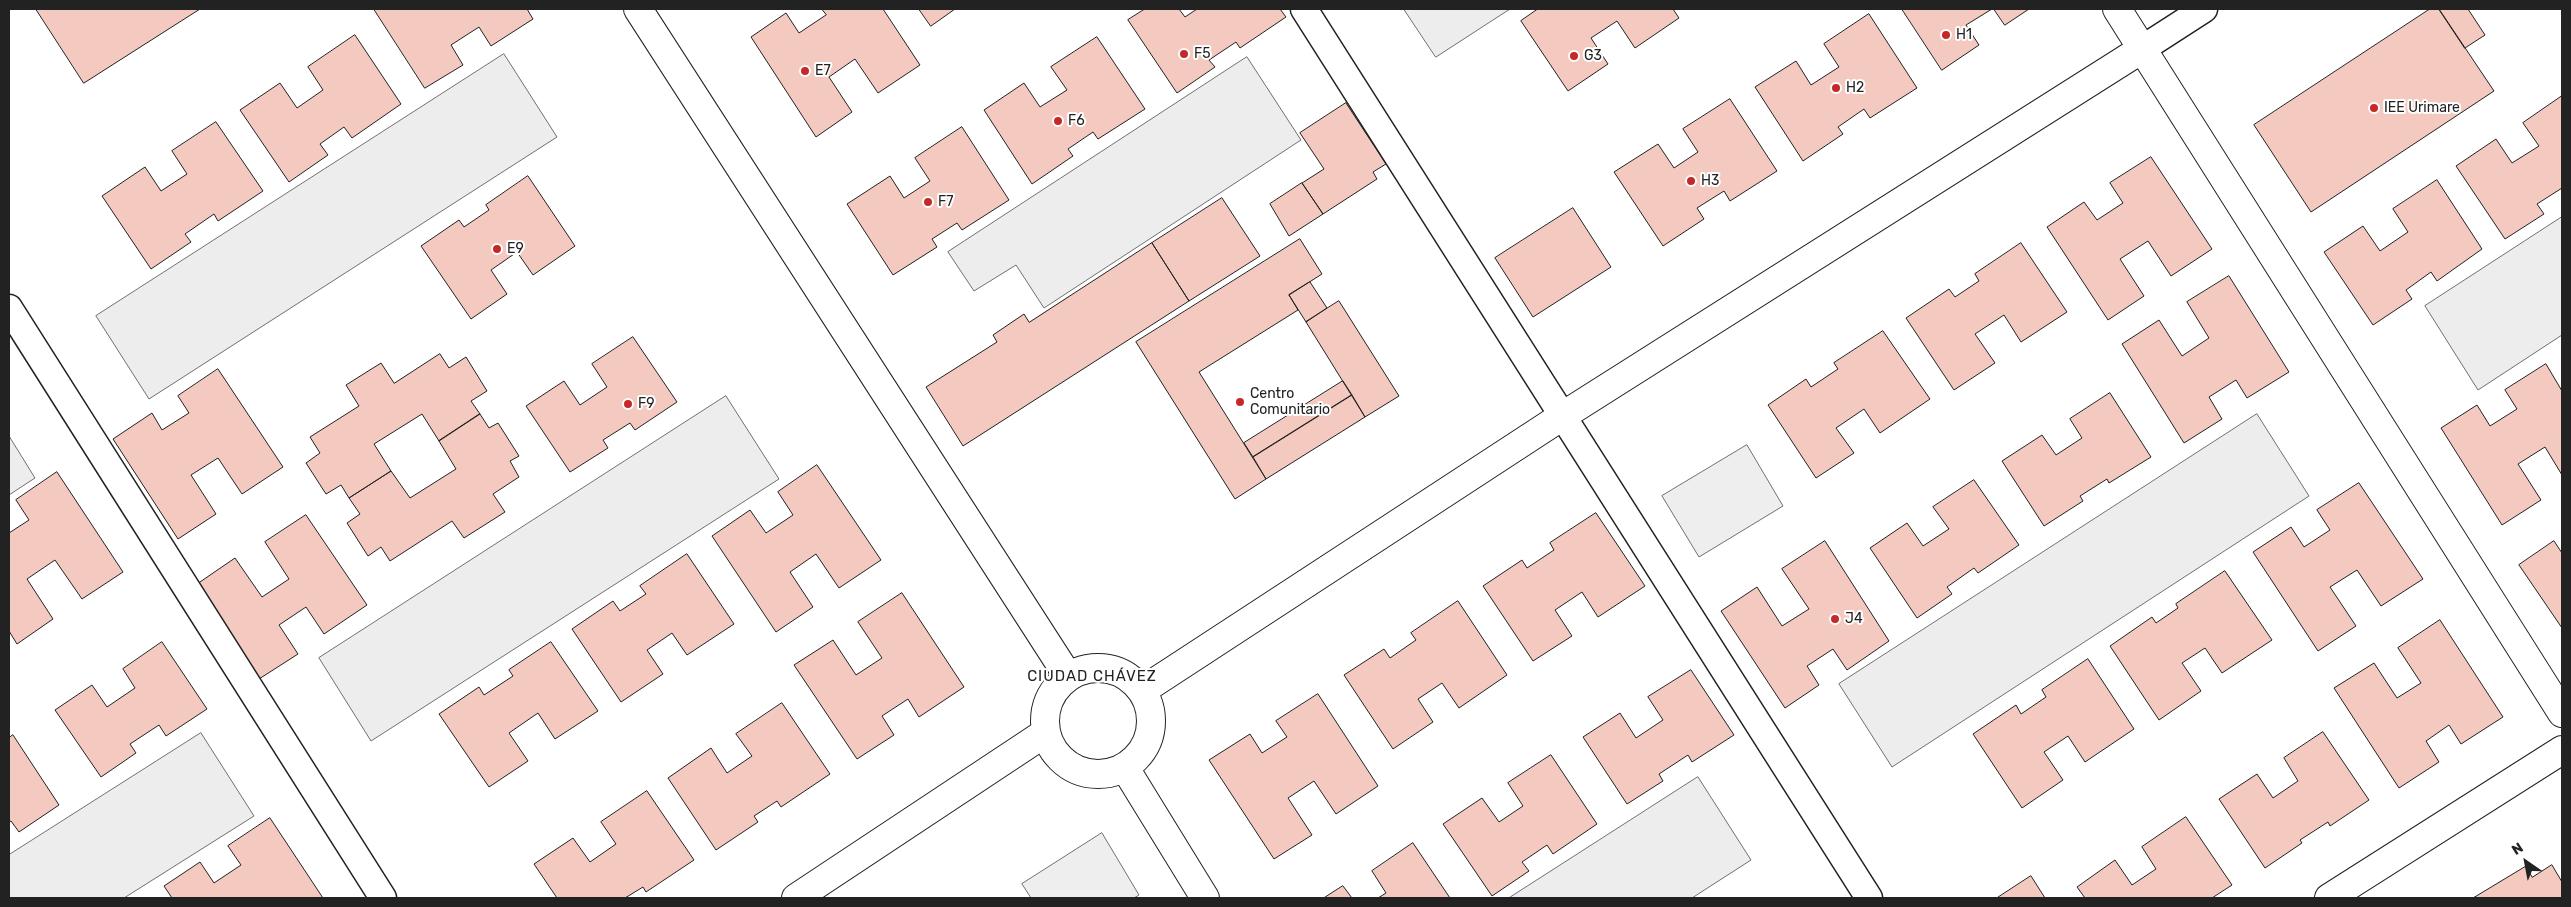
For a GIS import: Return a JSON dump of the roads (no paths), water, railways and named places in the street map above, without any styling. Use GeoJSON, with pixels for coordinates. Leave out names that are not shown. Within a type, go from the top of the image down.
{"type":"FeatureCollection","features":[{"type":"Feature","properties":{"kind":"street"},"geometry":{"type":"LineString","coordinates":[[638,9],[1068,676]]}},
{"type":"Feature","properties":{"kind":"street"},"geometry":{"type":"LineString","coordinates":[[1304,9],[1564,414],[1869,898]]}},
{"type":"Feature","properties":{"kind":"street"},"geometry":{"type":"LineString","coordinates":[[2117,9],[2562,713]]}},
{"type":"Feature","properties":{"kind":"street"},"geometry":{"type":"LineString","coordinates":[[1143,690],[1564,414],[2204,9]]}},
{"type":"Feature","properties":{"kind":"street"},"geometry":{"type":"LineString","coordinates":[[9,308],[383,898]]}},
{"type":"Feature","properties":{"kind":"street"},"geometry":{"type":"LineString","coordinates":[[1088,668],[1108,668],[1128,676],[1143,690],[1150,703],[1151,733],[1145,747],[1136,759],[1125,768],[1105,774],[1086,773],[1068,766],[1053,751],[1045,734],[1046,708],[1051,695],[1068,676],[1088,668]]}},
{"type":"Feature","properties":{"kind":"street"},"geometry":{"type":"LineString","coordinates":[[796,898],[1045,734]]}},
{"type":"Feature","properties":{"kind":"street"},"geometry":{"type":"LineString","coordinates":[[2329,898],[2562,750]]}},
{"type":"Feature","properties":{"kind":"street"},"geometry":{"type":"LineString","coordinates":[[1125,768],[1205,898]]}},
{"type":"Feature","properties":{"kind":"place","name":"H1"},"geometry":{"type":"Point","coordinates":[1946,35]}},
{"type":"Feature","properties":{"kind":"place","name":"F5"},"geometry":{"type":"Point","coordinates":[1184,54]}},
{"type":"Feature","properties":{"kind":"place","name":"G3"},"geometry":{"type":"Point","coordinates":[1574,56]}},
{"type":"Feature","properties":{"kind":"place","name":"E7"},"geometry":{"type":"Point","coordinates":[805,71]}},
{"type":"Feature","properties":{"kind":"place","name":"H2"},"geometry":{"type":"Point","coordinates":[1836,88]}},
{"type":"Feature","properties":{"kind":"place","name":"IEE Urimare"},"geometry":{"type":"Point","coordinates":[2374,108]}},
{"type":"Feature","properties":{"kind":"place","name":"F6"},"geometry":{"type":"Point","coordinates":[1058,121]}},
{"type":"Feature","properties":{"kind":"place","name":"H3"},"geometry":{"type":"Point","coordinates":[1691,181]}},
{"type":"Feature","properties":{"kind":"place","name":"F7"},"geometry":{"type":"Point","coordinates":[928,202]}},
{"type":"Feature","properties":{"kind":"place","name":"E9"},"geometry":{"type":"Point","coordinates":[497,249]}},
{"type":"Feature","properties":{"kind":"place","name":"Centro Comunitario"},"geometry":{"type":"Point","coordinates":[1240,402]}},
{"type":"Feature","properties":{"kind":"place","name":"F9"},"geometry":{"type":"Point","coordinates":[628,404]}},
{"type":"Feature","properties":{"kind":"place","name":"J4"},"geometry":{"type":"Point","coordinates":[1835,619]}},
{"type":"Feature","properties":{"kind":"district","name":"CIUDAD CHÁVEZ"},"geometry":{"type":"Point","coordinates":[1092,677]}}]}
